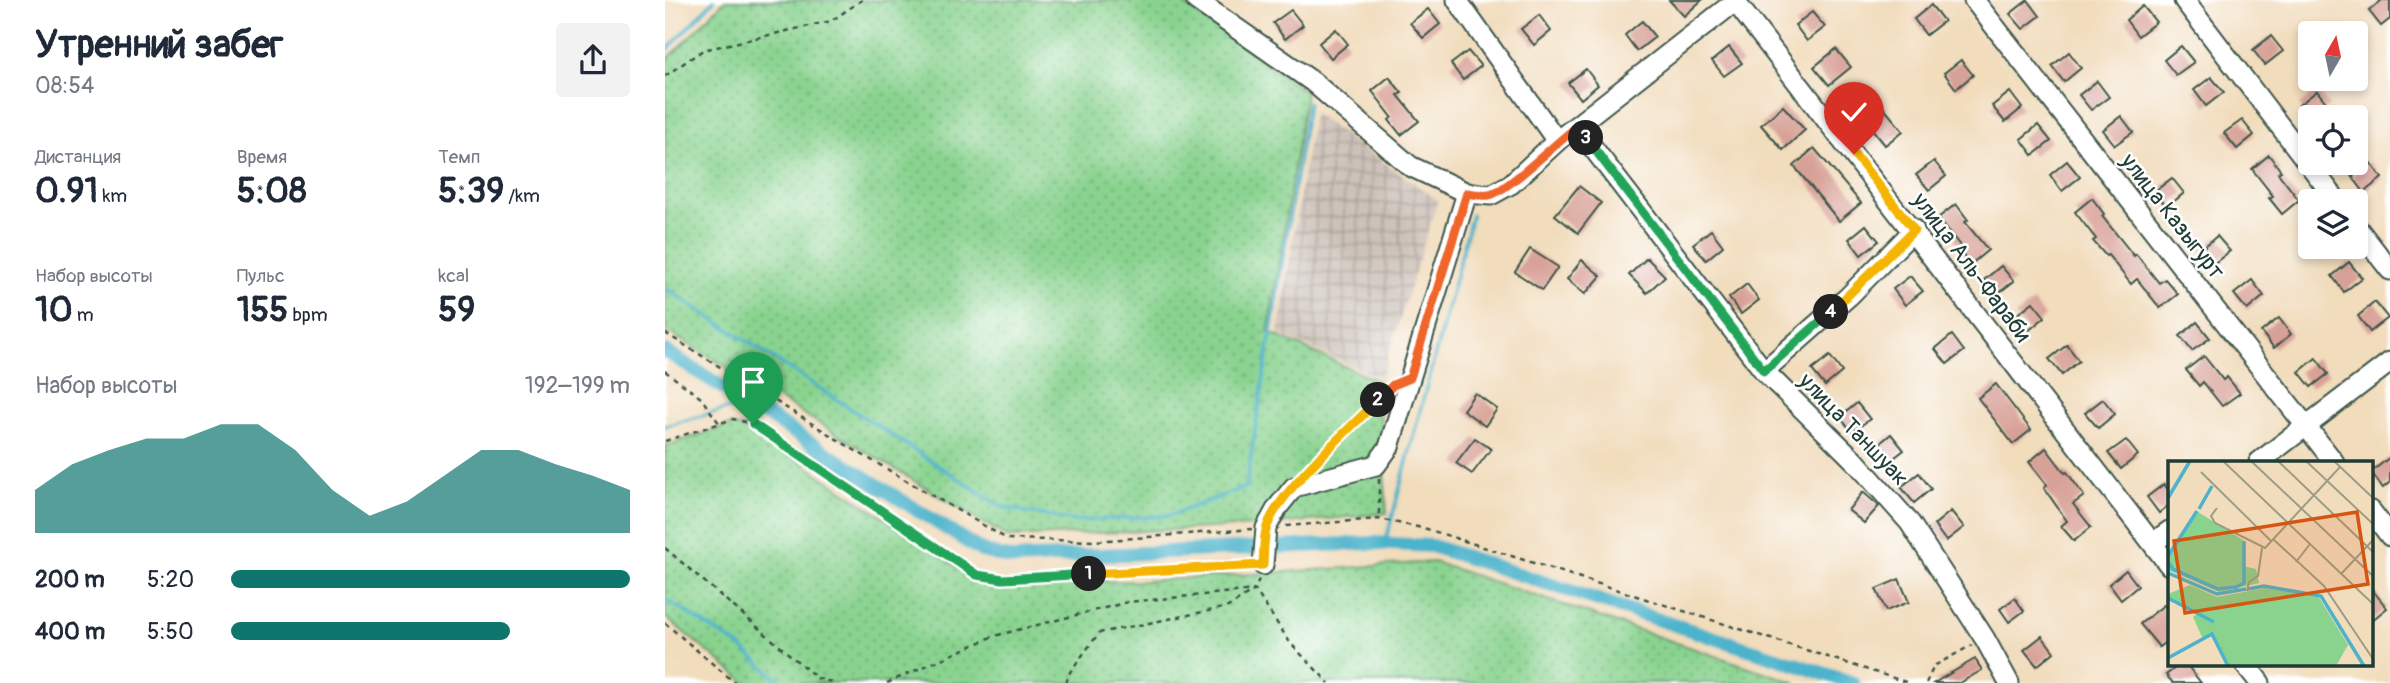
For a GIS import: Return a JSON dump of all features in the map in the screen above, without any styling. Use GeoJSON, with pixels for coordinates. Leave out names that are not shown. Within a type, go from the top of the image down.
{"type":"FeatureCollection","features":[{"type":"Feature","properties":{"kind":"street"},"geometry":{"type":"LineString","coordinates":[[1196,0],[1313,82],[1410,166],[1467,193],[1491,195],[1511,184],[1557,141],[1735,0]]}},
{"type":"Feature","properties":{"kind":"street"},"geometry":{"type":"LineString","coordinates":[[1457,0],[1557,141]]}},
{"type":"Feature","properties":{"kind":"street","name":"улица Аль-Фараби"},"geometry":{"type":"LineString","coordinates":[[1735,0],[2168,564]]}},
{"type":"Feature","properties":{"kind":"street","name":"улица Казыгурт"},"geometry":{"type":"LineString","coordinates":[[1974,0],[2332,461]]}},
{"type":"Feature","properties":{"kind":"street"},"geometry":{"type":"LineString","coordinates":[[2184,0],[2328,189]]}},
{"type":"Feature","properties":{"kind":"street","name":"улица Таншуак"},"geometry":{"type":"LineString","coordinates":[[1577,127],[1764,371],[1856,463],[1910,523],[1985,639],[2009,683]]}},
{"type":"Feature","properties":{"kind":"street"},"geometry":{"type":"LineString","coordinates":[[1263,565],[1266,528],[1277,508],[1294,487],[1376,465],[1389,447],[1467,193]]}},
{"type":"Feature","properties":{"kind":"street"},"geometry":{"type":"LineString","coordinates":[[1764,371],[1849,296],[1914,230]]}},
{"type":"Feature","properties":{"kind":"street"},"geometry":{"type":"LineString","coordinates":[[2368,242],[2390,270]]}},
{"type":"Feature","properties":{"kind":"street"},"geometry":{"type":"LineString","coordinates":[[2262,461],[2390,362]]}},
{"type":"Feature","properties":{"kind":"street"},"geometry":{"type":"LineString","coordinates":[[2373,514],[2390,536]]}},
{"type":"Feature","properties":{"kind":"street"},"geometry":{"type":"LineString","coordinates":[[2153,543],[2168,532]]}},
{"type":"Feature","properties":{"kind":"street"},"geometry":{"type":"LineString","coordinates":[[2247,666],[2260,683]]}},
{"type":"Feature","properties":{"kind":"path"},"geometry":{"type":"LineString","coordinates":[[665,76],[703,50],[831,21],[862,0]]}},
{"type":"Feature","properties":{"kind":"path"},"geometry":{"type":"LineString","coordinates":[[665,333],[1007,539],[1096,541],[1379,519],[1440,533],[1909,683]]}},
{"type":"Feature","properties":{"kind":"path"},"geometry":{"type":"LineString","coordinates":[[665,371],[701,398],[719,424]]}},
{"type":"Feature","properties":{"kind":"path"},"geometry":{"type":"LineString","coordinates":[[1312,468],[1393,385],[1410,378]]}},
{"type":"Feature","properties":{"kind":"path"},"geometry":{"type":"LineString","coordinates":[[665,441],[733,419],[753,424],[977,575],[1003,579],[1263,565],[1255,590],[1228,607],[1099,633],[1070,672],[1066,683]]}},
{"type":"Feature","properties":{"kind":"path"},"geometry":{"type":"LineString","coordinates":[[1376,465],[1380,487],[1379,519]]}},
{"type":"Feature","properties":{"kind":"path"},"geometry":{"type":"LineString","coordinates":[[665,548],[817,678],[835,683]]}},
{"type":"Feature","properties":{"kind":"path"},"geometry":{"type":"LineString","coordinates":[[887,683],[994,636],[1128,601],[1255,590]]}},
{"type":"Feature","properties":{"kind":"path"},"geometry":{"type":"LineString","coordinates":[[1255,590],[1291,644],[1329,683]]}},
{"type":"Feature","properties":{"kind":"path"},"geometry":{"type":"LineString","coordinates":[[665,623],[735,683]]}},
{"type":"Feature","properties":{"kind":"path"},"geometry":{"type":"LineString","coordinates":[[1926,683],[1934,666],[1985,639]]}},
{"type":"Feature","properties":{"kind":"shaded area"},"geometry":{"type":"Polygon","coordinates":[[[1313,113],[1438,200],[1381,378],[1278,334],[1313,113]]]}},
{"type":"Feature","properties":{"kind":"green space"},"geometry":{"type":"Polygon","coordinates":[[[725,0],[1178,0],[1306,92],[1268,332],[1378,381],[1387,513],[1258,526],[1007,537],[665,330],[665,62],[725,0]]]}},
{"type":"Feature","properties":{"kind":"green space"},"geometry":{"type":"Polygon","coordinates":[[[730,425],[751,429],[980,582],[1145,581],[1434,562],[1797,683],[746,683],[665,617],[665,446],[730,425]]]}},
{"type":"Feature","properties":{"kind":"building"},"geometry":{"type":"Polygon","coordinates":[[[1669,0],[1702,0],[1684,16],[1669,0]]]}},
{"type":"Feature","properties":{"kind":"building"},"geometry":{"type":"Polygon","coordinates":[[[2028,0],[2040,16],[2023,29],[2010,14],[2028,0]]]}},
{"type":"Feature","properties":{"kind":"building"},"geometry":{"type":"Polygon","coordinates":[[[2382,0],[2390,0],[2390,19],[2381,26],[2369,11],[2382,0]]]}},
{"type":"Feature","properties":{"kind":"building"},"geometry":{"type":"Polygon","coordinates":[[[1931,5],[1944,21],[1926,35],[1914,19],[1931,5]]]}},
{"type":"Feature","properties":{"kind":"building"},"geometry":{"type":"Polygon","coordinates":[[[2143,6],[2156,22],[2138,36],[2126,20],[2143,6]]]}},
{"type":"Feature","properties":{"kind":"building"},"geometry":{"type":"Polygon","coordinates":[[[1428,9],[1440,24],[1423,38],[1410,23],[1428,9]]]}},
{"type":"Feature","properties":{"kind":"building"},"geometry":{"type":"Polygon","coordinates":[[[1291,10],[1303,25],[1285,39],[1273,23],[1291,10]]]}},
{"type":"Feature","properties":{"kind":"building"},"geometry":{"type":"Polygon","coordinates":[[[1812,12],[1825,27],[1807,41],[1795,25],[1812,12]]]}},
{"type":"Feature","properties":{"kind":"building"},"geometry":{"type":"Polygon","coordinates":[[[1539,15],[1551,31],[1534,45],[1521,29],[1539,15]]]}},
{"type":"Feature","properties":{"kind":"building"},"geometry":{"type":"Polygon","coordinates":[[[1642,21],[1655,37],[1637,51],[1625,35],[1642,21]]]}},
{"type":"Feature","properties":{"kind":"building"},"geometry":{"type":"Polygon","coordinates":[[[1336,29],[1348,44],[1331,58],[1319,43],[1336,29]]]}},
{"type":"Feature","properties":{"kind":"building"},"geometry":{"type":"Polygon","coordinates":[[[2271,36],[2283,51],[2265,65],[2253,50],[2271,36]]]}},
{"type":"Feature","properties":{"kind":"building"},"geometry":{"type":"Polygon","coordinates":[[[2181,46],[2194,62],[2176,75],[2164,60],[2181,46]]]}},
{"type":"Feature","properties":{"kind":"building"},"geometry":{"type":"Polygon","coordinates":[[[1729,47],[1742,63],[1724,76],[1712,61],[1729,47]]]}},
{"type":"Feature","properties":{"kind":"building"},"geometry":{"type":"Polygon","coordinates":[[[1836,49],[1851,67],[1829,85],[1814,67],[1836,49]]]}},
{"type":"Feature","properties":{"kind":"building"},"geometry":{"type":"Polygon","coordinates":[[[1468,51],[1481,66],[1463,80],[1451,64],[1468,51]]]}},
{"type":"Feature","properties":{"kind":"building"},"geometry":{"type":"Polygon","coordinates":[[[2069,52],[2081,68],[2064,82],[2052,66],[2069,52]]]}},
{"type":"Feature","properties":{"kind":"building"},"geometry":{"type":"Polygon","coordinates":[[[1961,60],[1973,75],[1956,89],[1944,73],[1961,60]]]}},
{"type":"Feature","properties":{"kind":"building"},"geometry":{"type":"Polygon","coordinates":[[[1586,69],[1598,85],[1581,99],[1568,83],[1586,69]]]}},
{"type":"Feature","properties":{"kind":"building"},"geometry":{"type":"Polygon","coordinates":[[[1389,77],[1402,93],[1398,95],[1419,121],[1401,135],[1389,120],[1392,117],[1372,91],[1389,77]]]}},
{"type":"Feature","properties":{"kind":"building"},"geometry":{"type":"Polygon","coordinates":[[[2211,77],[2224,92],[2206,106],[2194,90],[2211,77]]]}},
{"type":"Feature","properties":{"kind":"building"},"geometry":{"type":"Polygon","coordinates":[[[2097,81],[2109,97],[2091,110],[2079,95],[2097,81]]]}},
{"type":"Feature","properties":{"kind":"building"},"geometry":{"type":"Polygon","coordinates":[[[1867,88],[1903,131],[1885,145],[1850,102],[1867,88]]]}},
{"type":"Feature","properties":{"kind":"building"},"geometry":{"type":"Polygon","coordinates":[[[2317,91],[2328,105],[2299,105],[2317,91]]]}},
{"type":"Feature","properties":{"kind":"building"},"geometry":{"type":"Polygon","coordinates":[[[2010,92],[2022,108],[2005,122],[1992,106],[2010,92]]]}},
{"type":"Feature","properties":{"kind":"building"},"geometry":{"type":"Polygon","coordinates":[[[1783,106],[1805,130],[1783,150],[1761,125],[1783,106]]]}},
{"type":"Feature","properties":{"kind":"building"},"geometry":{"type":"Polygon","coordinates":[[[2121,116],[2133,132],[2115,145],[2103,130],[2121,116]]]}},
{"type":"Feature","properties":{"kind":"building"},"geometry":{"type":"Polygon","coordinates":[[[2242,120],[2254,135],[2237,149],[2224,133],[2242,120]]]}},
{"type":"Feature","properties":{"kind":"building"},"geometry":{"type":"Polygon","coordinates":[[[2038,125],[2051,141],[2033,155],[2021,139],[2038,125]]]}},
{"type":"Feature","properties":{"kind":"building"},"geometry":{"type":"Polygon","coordinates":[[[1814,148],[1861,203],[1839,221],[1794,166],[1814,148]]]}},
{"type":"Feature","properties":{"kind":"building"},"geometry":{"type":"Polygon","coordinates":[[[2269,155],[2298,201],[2282,214],[2269,198],[2273,196],[2252,169],[2269,155]]]}},
{"type":"Feature","properties":{"kind":"building"},"geometry":{"type":"Polygon","coordinates":[[[1934,161],[1946,176],[1929,190],[1916,175],[1934,161]]]}},
{"type":"Feature","properties":{"kind":"building"},"geometry":{"type":"Polygon","coordinates":[[[2067,161],[2080,177],[2062,191],[2050,175],[2067,161]]]}},
{"type":"Feature","properties":{"kind":"building"},"geometry":{"type":"Polygon","coordinates":[[[2370,162],[2382,178],[2368,189],[2362,189],[2352,176],[2368,175],[2370,162]]]}},
{"type":"Feature","properties":{"kind":"building"},"geometry":{"type":"Polygon","coordinates":[[[2172,178],[2184,193],[2167,207],[2154,192],[2172,178]]]}},
{"type":"Feature","properties":{"kind":"building"},"geometry":{"type":"Polygon","coordinates":[[[1579,186],[1601,203],[1578,233],[1555,215],[1579,186]]]}},
{"type":"Feature","properties":{"kind":"building"},"geometry":{"type":"Polygon","coordinates":[[[2092,198],[2104,214],[2102,216],[2134,256],[2136,254],[2159,283],[2165,279],[2178,294],[2160,308],[2137,279],[2131,284],[2108,255],[2106,256],[2075,212],[2092,198]]]}},
{"type":"Feature","properties":{"kind":"building"},"geometry":{"type":"Polygon","coordinates":[[[1956,204],[1968,220],[1965,222],[1988,250],[1971,264],[1938,218],[1956,204]]]}},
{"type":"Feature","properties":{"kind":"building"},"geometry":{"type":"Polygon","coordinates":[[[1866,225],[1879,241],[1861,255],[1849,239],[1866,225]]]}},
{"type":"Feature","properties":{"kind":"building"},"geometry":{"type":"Polygon","coordinates":[[[1711,230],[1723,246],[1706,260],[1693,244],[1711,230]]]}},
{"type":"Feature","properties":{"kind":"building"},"geometry":{"type":"Polygon","coordinates":[[[2217,236],[2230,251],[2212,265],[2200,250],[2217,236]]]}},
{"type":"Feature","properties":{"kind":"building"},"geometry":{"type":"Polygon","coordinates":[[[1530,249],[1558,267],[1542,290],[1515,272],[1530,249]]]}},
{"type":"Feature","properties":{"kind":"building"},"geometry":{"type":"Polygon","coordinates":[[[1647,258],[1665,276],[1647,293],[1629,275],[1647,258]]]}},
{"type":"Feature","properties":{"kind":"building"},"geometry":{"type":"Polygon","coordinates":[[[1582,260],[1601,276],[1585,294],[1567,279],[1582,260]]]}},
{"type":"Feature","properties":{"kind":"building"},"geometry":{"type":"Polygon","coordinates":[[[2349,262],[2362,278],[2344,292],[2332,276],[2349,262]]]}},
{"type":"Feature","properties":{"kind":"building"},"geometry":{"type":"Polygon","coordinates":[[[2001,266],[2014,281],[1996,295],[1984,280],[2001,266]]]}},
{"type":"Feature","properties":{"kind":"building"},"geometry":{"type":"Polygon","coordinates":[[[1910,276],[1923,291],[1905,305],[1893,289],[1910,276]]]}},
{"type":"Feature","properties":{"kind":"building"},"geometry":{"type":"Polygon","coordinates":[[[2252,280],[2264,296],[2247,310],[2234,294],[2252,280]]]}},
{"type":"Feature","properties":{"kind":"building"},"geometry":{"type":"Polygon","coordinates":[[[1747,284],[1759,300],[1741,314],[1729,298],[1747,284]]]}},
{"type":"Feature","properties":{"kind":"building"},"geometry":{"type":"Polygon","coordinates":[[[2033,302],[2045,317],[2028,331],[2015,316],[2033,302]]]}},
{"type":"Feature","properties":{"kind":"building"},"geometry":{"type":"Polygon","coordinates":[[[2375,302],[2388,318],[2370,332],[2358,316],[2375,302]]]}},
{"type":"Feature","properties":{"kind":"building"},"geometry":{"type":"Polygon","coordinates":[[[2279,318],[2291,334],[2274,348],[2261,332],[2279,318]]]}},
{"type":"Feature","properties":{"kind":"building"},"geometry":{"type":"Polygon","coordinates":[[[2197,322],[2210,338],[2192,351],[2180,336],[2197,322]]]}},
{"type":"Feature","properties":{"kind":"building"},"geometry":{"type":"Polygon","coordinates":[[[1952,335],[1964,351],[1947,364],[1935,349],[1952,335]]]}},
{"type":"Feature","properties":{"kind":"building"},"geometry":{"type":"Polygon","coordinates":[[[2067,345],[2079,361],[2062,375],[2049,359],[2067,345]]]}},
{"type":"Feature","properties":{"kind":"building"},"geometry":{"type":"Polygon","coordinates":[[[1830,356],[1842,372],[1825,386],[1812,370],[1830,356]]]}},
{"type":"Feature","properties":{"kind":"building"},"geometry":{"type":"Polygon","coordinates":[[[2204,356],[2223,380],[2227,377],[2240,393],[2222,406],[2203,382],[2199,386],[2186,370],[2204,356]]]}},
{"type":"Feature","properties":{"kind":"building"},"geometry":{"type":"Polygon","coordinates":[[[2316,358],[2328,374],[2311,387],[2299,372],[2316,358]]]}},
{"type":"Feature","properties":{"kind":"building"},"geometry":{"type":"Polygon","coordinates":[[[1996,384],[2031,430],[2013,444],[1978,398],[1996,384]]]}},
{"type":"Feature","properties":{"kind":"building"},"geometry":{"type":"Polygon","coordinates":[[[1475,393],[1497,409],[1485,426],[1463,410],[1475,393]]]}},
{"type":"Feature","properties":{"kind":"building"},"geometry":{"type":"Polygon","coordinates":[[[2103,399],[2115,414],[2098,428],[2085,413],[2103,399]]]}},
{"type":"Feature","properties":{"kind":"building"},"geometry":{"type":"Polygon","coordinates":[[[1857,403],[1870,419],[1852,432],[1840,417],[1857,403]]]}},
{"type":"Feature","properties":{"kind":"building"},"geometry":{"type":"Polygon","coordinates":[[[1891,434],[1904,450],[1886,464],[1874,448],[1891,434]]]}},
{"type":"Feature","properties":{"kind":"building"},"geometry":{"type":"Polygon","coordinates":[[[1475,438],[1491,449],[1472,474],[1456,463],[1475,438]]]}},
{"type":"Feature","properties":{"kind":"building"},"geometry":{"type":"Polygon","coordinates":[[[2126,440],[2138,455],[2121,469],[2108,453],[2126,440]]]}},
{"type":"Feature","properties":{"kind":"building"},"geometry":{"type":"Polygon","coordinates":[[[2046,448],[2084,496],[2073,504],[2091,527],[2074,541],[2061,526],[2067,521],[2044,488],[2047,485],[2029,462],[2046,448]]]}},
{"type":"Feature","properties":{"kind":"building"},"geometry":{"type":"Polygon","coordinates":[[[2390,457],[2390,482],[2383,488],[2373,470],[2390,457]]]}},
{"type":"Feature","properties":{"kind":"building"},"geometry":{"type":"Polygon","coordinates":[[[1919,473],[1931,489],[1914,503],[1901,487],[1919,473]]]}},
{"type":"Feature","properties":{"kind":"building"},"geometry":{"type":"Polygon","coordinates":[[[2164,484],[2168,490],[2168,506],[2159,513],[2147,497],[2164,484]]]}},
{"type":"Feature","properties":{"kind":"building"},"geometry":{"type":"Polygon","coordinates":[[[1863,492],[1879,506],[1864,523],[1848,510],[1863,492]]]}},
{"type":"Feature","properties":{"kind":"building"},"geometry":{"type":"Polygon","coordinates":[[[1951,511],[1964,527],[1946,541],[1934,525],[1951,511]]]}},
{"type":"Feature","properties":{"kind":"building"},"geometry":{"type":"Polygon","coordinates":[[[2126,570],[2138,586],[2121,600],[2109,584],[2126,570]]]}},
{"type":"Feature","properties":{"kind":"building"},"geometry":{"type":"Polygon","coordinates":[[[1899,579],[1909,602],[1886,611],[1876,589],[1899,579]]]}},
{"type":"Feature","properties":{"kind":"building"},"geometry":{"type":"Polygon","coordinates":[[[2373,590],[2387,608],[2373,619],[2373,590]]]}},
{"type":"Feature","properties":{"kind":"building"},"geometry":{"type":"Polygon","coordinates":[[[2015,598],[2024,611],[2009,622],[2000,609],[2015,598]]]}},
{"type":"Feature","properties":{"kind":"building"},"geometry":{"type":"Polygon","coordinates":[[[2164,605],[2168,610],[2168,640],[2159,647],[2140,624],[2164,605]]]}},
{"type":"Feature","properties":{"kind":"building"},"geometry":{"type":"Polygon","coordinates":[[[2042,636],[2054,652],[2037,666],[2024,650],[2042,636]]]}},
{"type":"Feature","properties":{"kind":"building"},"geometry":{"type":"Polygon","coordinates":[[[1975,659],[1982,670],[1960,683],[1934,683],[1975,659]]]}},
{"type":"Feature","properties":{"kind":"building"},"geometry":{"type":"Polygon","coordinates":[[[2177,666],[2188,666],[2201,683],[2173,683],[2166,675],[2177,666]]]}},
{"type":"Feature","properties":{"kind":"waterway"},"geometry":{"type":"LineString","coordinates":[[665,52],[714,0]]}},
{"type":"Feature","properties":{"kind":"waterway"},"geometry":{"type":"LineString","coordinates":[[665,288],[1002,507],[1073,521],[1168,516],[1246,487],[1308,102]]}},
{"type":"Feature","properties":{"kind":"waterway"},"geometry":{"type":"LineString","coordinates":[[1385,544],[1472,215]]}},
{"type":"Feature","properties":{"kind":"waterway"},"geometry":{"type":"LineString","coordinates":[[665,351],[982,551],[1013,559],[1254,548]]}},
{"type":"Feature","properties":{"kind":"waterway"},"geometry":{"type":"LineString","coordinates":[[665,426],[749,403]]}},
{"type":"Feature","properties":{"kind":"waterway"},"geometry":{"type":"LineString","coordinates":[[1275,547],[1372,543],[1432,546],[1853,683]]}},
{"type":"Feature","properties":{"kind":"waterway"},"geometry":{"type":"LineString","coordinates":[[665,599],[741,647],[782,683]]}},
{"type":"Feature","properties":{"kind":"route"},"geometry":{"type":"LineString","coordinates":[[753,424],[977,575],[1003,579],[1263,565],[1266,528],[1277,508],[1393,385],[1410,378],[1467,193],[1491,195],[1511,184],[1557,141],[1577,127],[1764,371],[1849,296],[1914,230],[1854,154]]}}]}
